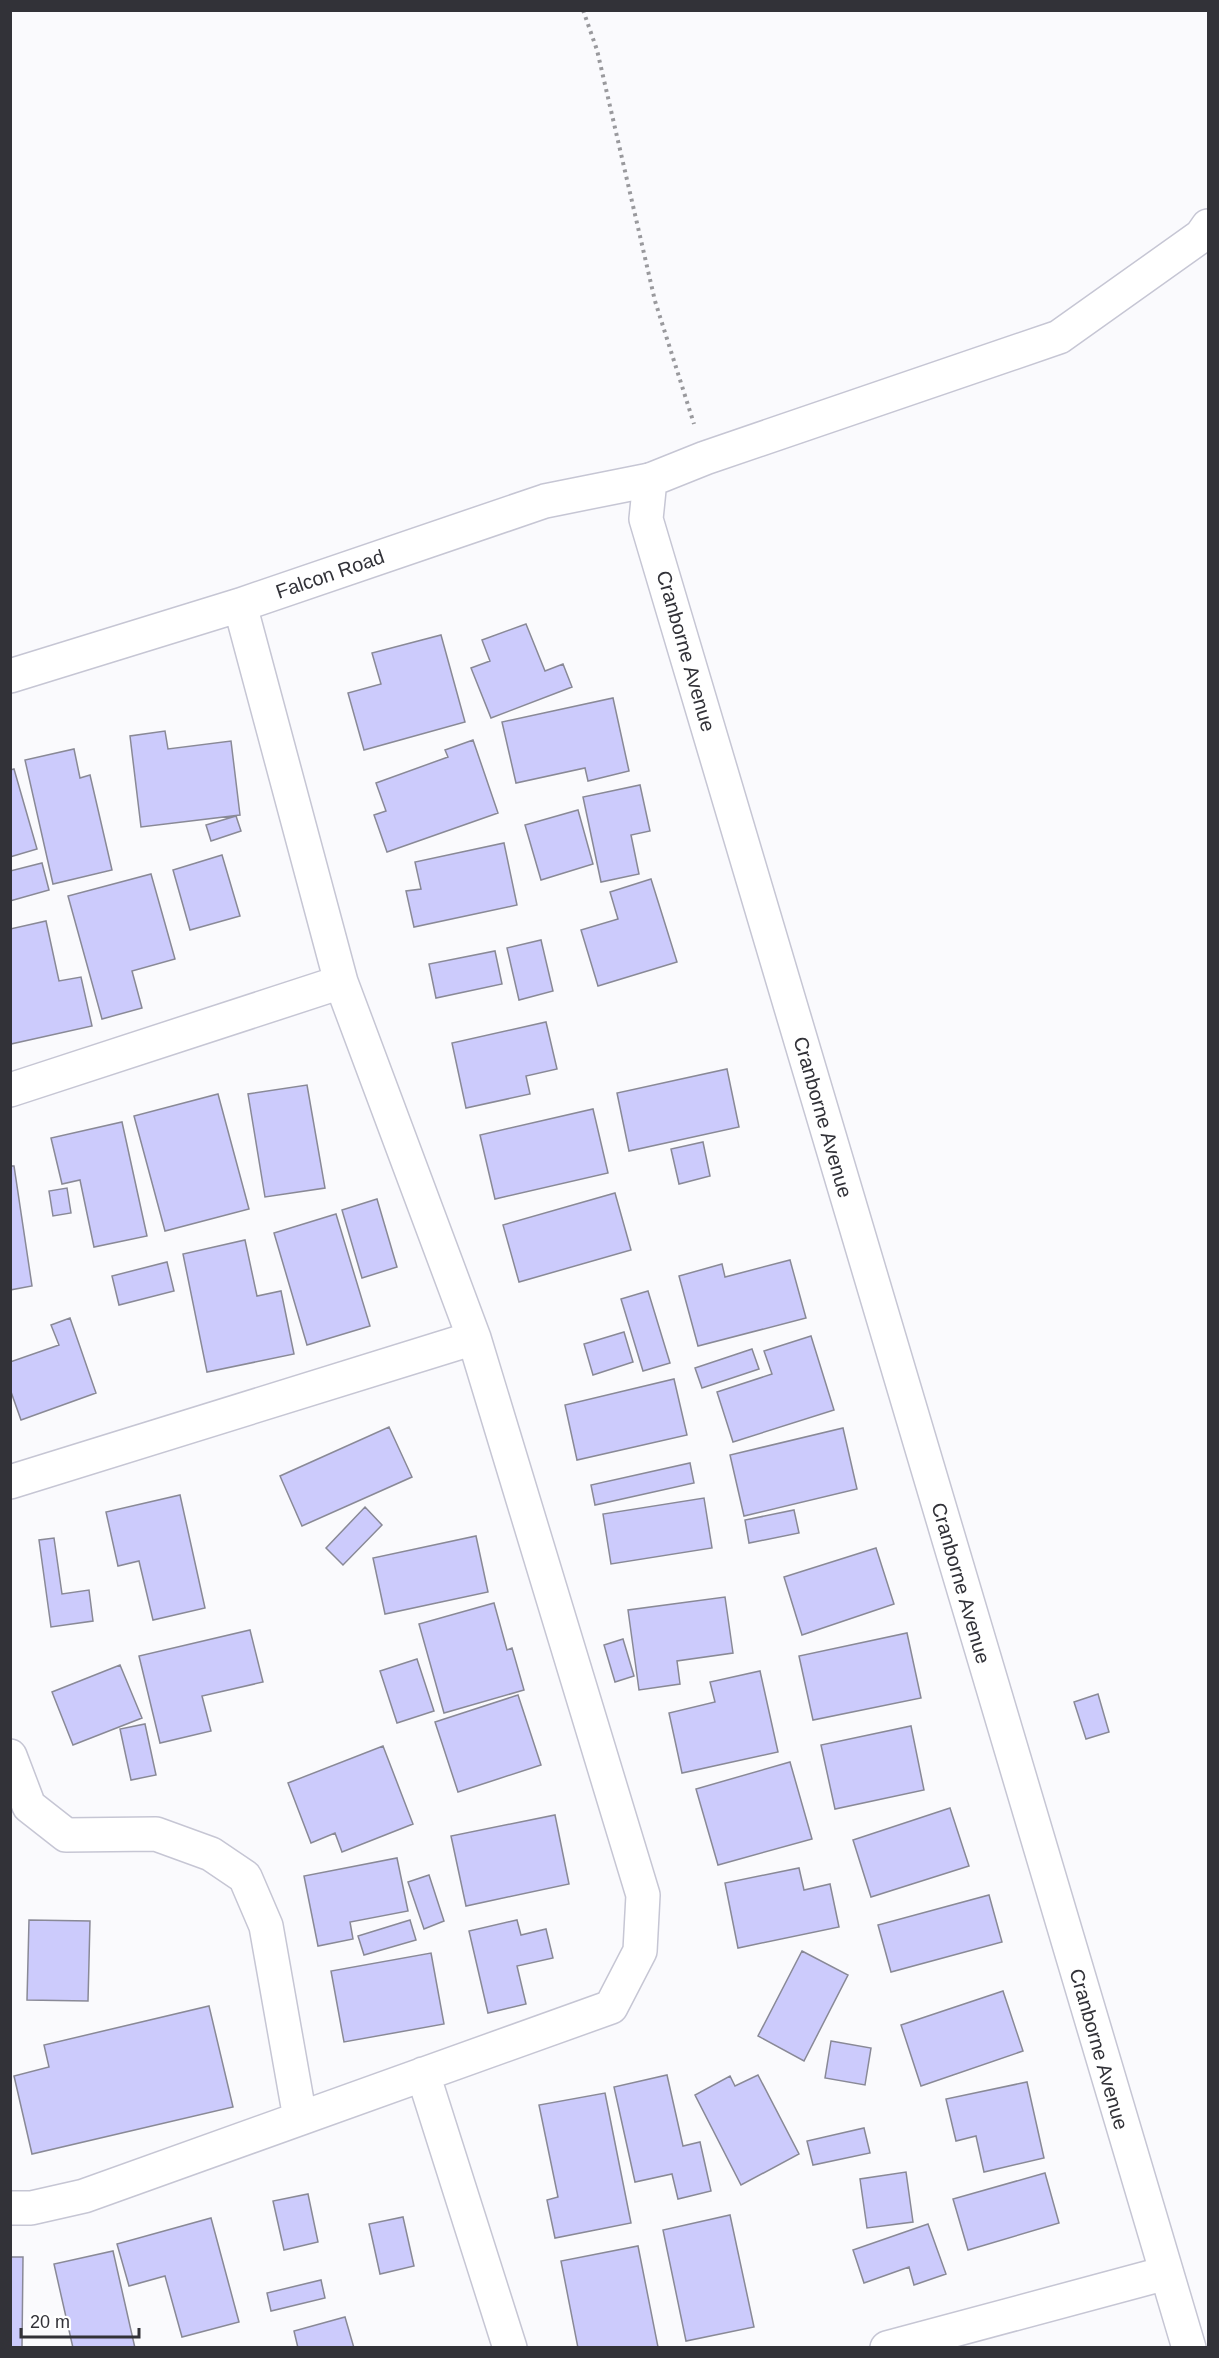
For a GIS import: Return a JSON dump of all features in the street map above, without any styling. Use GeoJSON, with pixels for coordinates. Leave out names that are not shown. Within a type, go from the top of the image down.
{"type":"FeatureCollection","features":[{"type":"Feature","properties":{"kind":"street"},"geometry":{"type":"LineString","coordinates":[[650,480],[705,458],[1059,337],[1201,236],[1209,226]]}},
{"type":"Feature","properties":{"kind":"street","name":"Falcon Road"},"geometry":{"type":"LineString","coordinates":[[10,676],[240,605],[544,501],[650,480]]}},
{"type":"Feature","properties":{"kind":"street","name":"Cranborne Avenue"},"geometry":{"type":"LineString","coordinates":[[650,480],[646,519],[1189,2348]]}},
{"type":"Feature","properties":{"kind":"street"},"geometry":{"type":"LineString","coordinates":[[10,2208],[32,2208],[84,2196],[611,2007],[640,1951],[643,1895],[474,1338],[341,982],[240,605]]}},
{"type":"Feature","properties":{"kind":"street"},"geometry":{"type":"LineString","coordinates":[[10,1090],[341,982]]}},
{"type":"Feature","properties":{"kind":"street"},"geometry":{"type":"LineString","coordinates":[[10,1482],[474,1338]]}},
{"type":"Feature","properties":{"kind":"street"},"geometry":{"type":"LineString","coordinates":[[10,1756],[29,1806],[66,1835],[156,1834],[211,1854],[244,1877],[266,1926],[300,2118]]}},
{"type":"Feature","properties":{"kind":"street"},"geometry":{"type":"LineString","coordinates":[[423,2074],[510,2348]]}},
{"type":"Feature","properties":{"kind":"street"},"geometry":{"type":"LineString","coordinates":[[887,2348],[1166,2273]]}},
{"type":"Feature","properties":{"kind":"path"},"geometry":{"type":"LineString","coordinates":[[584,10],[597,50],[655,301],[705,458]]}},
{"type":"Feature","properties":{"kind":"building"},"geometry":{"type":"Polygon","coordinates":[[[526,624],[545,671],[563,664],[572,687],[491,718],[471,668],[490,661],[482,640],[526,624]]]}},
{"type":"Feature","properties":{"kind":"building"},"geometry":{"type":"Polygon","coordinates":[[[441,635],[465,722],[364,750],[348,693],[381,684],[372,653],[441,635]]]}},
{"type":"Feature","properties":{"kind":"building"},"geometry":{"type":"Polygon","coordinates":[[[613,698],[629,771],[588,781],[585,768],[516,783],[502,722],[613,698]]]}},
{"type":"Feature","properties":{"kind":"building"},"geometry":{"type":"Polygon","coordinates":[[[165,731],[168,749],[231,741],[240,815],[141,827],[130,736],[165,731]]]}},
{"type":"Feature","properties":{"kind":"building"},"geometry":{"type":"Polygon","coordinates":[[[473,740],[498,813],[387,852],[374,815],[386,811],[376,783],[448,757],[445,750],[473,740]]]}},
{"type":"Feature","properties":{"kind":"building"},"geometry":{"type":"Polygon","coordinates":[[[74,749],[80,778],[90,775],[112,870],[53,884],[25,760],[74,749]]]}},
{"type":"Feature","properties":{"kind":"building"},"geometry":{"type":"Polygon","coordinates":[[[14,769],[37,849],[10,857],[10,770],[14,769]]]}},
{"type":"Feature","properties":{"kind":"building"},"geometry":{"type":"Polygon","coordinates":[[[640,785],[650,831],[631,835],[639,874],[601,882],[583,797],[640,785]]]}},
{"type":"Feature","properties":{"kind":"building"},"geometry":{"type":"Polygon","coordinates":[[[578,810],[593,864],[541,880],[525,825],[578,810]]]}},
{"type":"Feature","properties":{"kind":"building"},"geometry":{"type":"Polygon","coordinates":[[[236,816],[241,831],[211,841],[206,825],[236,816]]]}},
{"type":"Feature","properties":{"kind":"building"},"geometry":{"type":"Polygon","coordinates":[[[504,843],[517,905],[414,927],[406,891],[421,889],[415,862],[504,843]]]}},
{"type":"Feature","properties":{"kind":"building"},"geometry":{"type":"Polygon","coordinates":[[[222,855],[240,916],[190,930],[173,870],[222,855]]]}},
{"type":"Feature","properties":{"kind":"building"},"geometry":{"type":"Polygon","coordinates":[[[42,863],[49,890],[10,901],[10,871],[42,863]]]}},
{"type":"Feature","properties":{"kind":"building"},"geometry":{"type":"Polygon","coordinates":[[[151,874],[175,959],[132,971],[142,1008],[102,1019],[68,896],[151,874]]]}},
{"type":"Feature","properties":{"kind":"building"},"geometry":{"type":"Polygon","coordinates":[[[651,879],[677,962],[598,986],[581,930],[618,919],[610,892],[651,879]]]}},
{"type":"Feature","properties":{"kind":"building"},"geometry":{"type":"Polygon","coordinates":[[[46,921],[59,981],[81,977],[92,1026],[11,1044],[10,929],[46,921]]]}},
{"type":"Feature","properties":{"kind":"building"},"geometry":{"type":"Polygon","coordinates":[[[541,940],[553,991],[519,1000],[507,948],[541,940]]]}},
{"type":"Feature","properties":{"kind":"building"},"geometry":{"type":"Polygon","coordinates":[[[495,951],[502,984],[436,998],[429,964],[495,951]]]}},
{"type":"Feature","properties":{"kind":"building"},"geometry":{"type":"Polygon","coordinates":[[[546,1022],[557,1069],[526,1076],[530,1094],[466,1108],[452,1043],[546,1022]]]}},
{"type":"Feature","properties":{"kind":"building"},"geometry":{"type":"Polygon","coordinates":[[[727,1069],[739,1127],[629,1151],[617,1093],[727,1069]]]}},
{"type":"Feature","properties":{"kind":"building"},"geometry":{"type":"Polygon","coordinates":[[[307,1085],[325,1188],[265,1197],[248,1094],[307,1085]]]}},
{"type":"Feature","properties":{"kind":"building"},"geometry":{"type":"Polygon","coordinates":[[[218,1094],[249,1209],[165,1231],[134,1116],[218,1094]]]}},
{"type":"Feature","properties":{"kind":"building"},"geometry":{"type":"Polygon","coordinates":[[[593,1109],[608,1173],[495,1199],[480,1135],[593,1109]]]}},
{"type":"Feature","properties":{"kind":"building"},"geometry":{"type":"Polygon","coordinates":[[[122,1122],[147,1236],[94,1247],[80,1180],[62,1184],[51,1138],[122,1122]]]}},
{"type":"Feature","properties":{"kind":"building"},"geometry":{"type":"Polygon","coordinates":[[[703,1142],[710,1176],[679,1184],[671,1149],[703,1142]]]}},
{"type":"Feature","properties":{"kind":"building"},"geometry":{"type":"Polygon","coordinates":[[[10,1166],[14,1166],[32,1286],[10,1290],[10,1166]]]}},
{"type":"Feature","properties":{"kind":"building"},"geometry":{"type":"Polygon","coordinates":[[[67,1188],[71,1213],[53,1216],[49,1191],[67,1188]]]}},
{"type":"Feature","properties":{"kind":"building"},"geometry":{"type":"Polygon","coordinates":[[[615,1193],[631,1250],[519,1282],[503,1225],[615,1193]]]}},
{"type":"Feature","properties":{"kind":"building"},"geometry":{"type":"Polygon","coordinates":[[[377,1199],[397,1267],[362,1278],[342,1210],[377,1199]]]}},
{"type":"Feature","properties":{"kind":"building"},"geometry":{"type":"Polygon","coordinates":[[[336,1214],[370,1326],[307,1345],[274,1233],[336,1214]]]}},
{"type":"Feature","properties":{"kind":"building"},"geometry":{"type":"Polygon","coordinates":[[[245,1240],[257,1296],[281,1291],[294,1354],[207,1372],[183,1254],[245,1240]]]}},
{"type":"Feature","properties":{"kind":"building"},"geometry":{"type":"Polygon","coordinates":[[[790,1260],[806,1318],[698,1346],[679,1276],[722,1264],[725,1277],[790,1260]]]}},
{"type":"Feature","properties":{"kind":"building"},"geometry":{"type":"Polygon","coordinates":[[[167,1262],[174,1291],[119,1305],[112,1276],[167,1262]]]}},
{"type":"Feature","properties":{"kind":"building"},"geometry":{"type":"Polygon","coordinates":[[[648,1291],[670,1363],[643,1371],[621,1299],[648,1291]]]}},
{"type":"Feature","properties":{"kind":"building"},"geometry":{"type":"Polygon","coordinates":[[[70,1318],[96,1393],[21,1420],[10,1389],[10,1362],[59,1345],[51,1325],[70,1318]]]}},
{"type":"Feature","properties":{"kind":"building"},"geometry":{"type":"Polygon","coordinates":[[[624,1332],[633,1362],[593,1375],[584,1344],[624,1332]]]}},
{"type":"Feature","properties":{"kind":"building"},"geometry":{"type":"Polygon","coordinates":[[[811,1336],[834,1410],[733,1442],[717,1392],[772,1374],[764,1351],[811,1336]]]}},
{"type":"Feature","properties":{"kind":"building"},"geometry":{"type":"Polygon","coordinates":[[[752,1349],[759,1369],[702,1388],[695,1368],[752,1349]]]}},
{"type":"Feature","properties":{"kind":"building"},"geometry":{"type":"Polygon","coordinates":[[[674,1379],[687,1435],[577,1460],[565,1405],[674,1379]]]}},
{"type":"Feature","properties":{"kind":"building"},"geometry":{"type":"Polygon","coordinates":[[[389,1427],[412,1477],[302,1526],[280,1476],[389,1427]]]}},
{"type":"Feature","properties":{"kind":"building"},"geometry":{"type":"Polygon","coordinates":[[[843,1428],[857,1489],[744,1516],[730,1455],[843,1428]]]}},
{"type":"Feature","properties":{"kind":"building"},"geometry":{"type":"Polygon","coordinates":[[[690,1463],[694,1483],[595,1505],[591,1485],[690,1463]]]}},
{"type":"Feature","properties":{"kind":"building"},"geometry":{"type":"Polygon","coordinates":[[[180,1495],[205,1608],[153,1620],[139,1561],[118,1566],[106,1512],[180,1495]]]}},
{"type":"Feature","properties":{"kind":"building"},"geometry":{"type":"Polygon","coordinates":[[[704,1498],[712,1548],[611,1564],[603,1514],[704,1498]]]}},
{"type":"Feature","properties":{"kind":"building"},"geometry":{"type":"Polygon","coordinates":[[[365,1507],[382,1525],[343,1565],[326,1548],[365,1507]]]}},
{"type":"Feature","properties":{"kind":"building"},"geometry":{"type":"Polygon","coordinates":[[[794,1510],[799,1533],[749,1543],[745,1520],[794,1510]]]}},
{"type":"Feature","properties":{"kind":"building"},"geometry":{"type":"Polygon","coordinates":[[[476,1536],[488,1592],[385,1614],[373,1558],[476,1536]]]}},
{"type":"Feature","properties":{"kind":"building"},"geometry":{"type":"Polygon","coordinates":[[[54,1538],[62,1594],[89,1590],[93,1621],[51,1627],[39,1540],[54,1538]]]}},
{"type":"Feature","properties":{"kind":"building"},"geometry":{"type":"Polygon","coordinates":[[[876,1548],[894,1604],[802,1635],[784,1577],[876,1548]]]}},
{"type":"Feature","properties":{"kind":"building"},"geometry":{"type":"Polygon","coordinates":[[[725,1597],[733,1653],[677,1661],[680,1684],[639,1690],[628,1610],[725,1597]]]}},
{"type":"Feature","properties":{"kind":"building"},"geometry":{"type":"Polygon","coordinates":[[[494,1603],[507,1650],[512,1648],[524,1690],[444,1713],[419,1624],[494,1603]]]}},
{"type":"Feature","properties":{"kind":"building"},"geometry":{"type":"Polygon","coordinates":[[[250,1630],[263,1682],[202,1696],[211,1731],[160,1743],[139,1656],[250,1630]]]}},
{"type":"Feature","properties":{"kind":"building"},"geometry":{"type":"Polygon","coordinates":[[[907,1633],[921,1698],[813,1720],[799,1656],[907,1633]]]}},
{"type":"Feature","properties":{"kind":"building"},"geometry":{"type":"Polygon","coordinates":[[[623,1639],[634,1676],[615,1682],[604,1645],[623,1639]]]}},
{"type":"Feature","properties":{"kind":"building"},"geometry":{"type":"Polygon","coordinates":[[[417,1659],[434,1711],[397,1723],[380,1671],[417,1659]]]}},
{"type":"Feature","properties":{"kind":"building"},"geometry":{"type":"Polygon","coordinates":[[[120,1665],[142,1718],[73,1745],[52,1692],[120,1665]]]}},
{"type":"Feature","properties":{"kind":"building"},"geometry":{"type":"Polygon","coordinates":[[[760,1671],[778,1752],[682,1773],[669,1713],[715,1702],[710,1682],[760,1671]]]}},
{"type":"Feature","properties":{"kind":"building"},"geometry":{"type":"Polygon","coordinates":[[[1098,1694],[1109,1732],[1086,1739],[1074,1702],[1098,1694]]]}},
{"type":"Feature","properties":{"kind":"building"},"geometry":{"type":"Polygon","coordinates":[[[518,1695],[541,1765],[458,1792],[435,1722],[518,1695]]]}},
{"type":"Feature","properties":{"kind":"building"},"geometry":{"type":"Polygon","coordinates":[[[145,1724],[156,1775],[131,1780],[120,1729],[145,1724]]]}},
{"type":"Feature","properties":{"kind":"building"},"geometry":{"type":"Polygon","coordinates":[[[911,1726],[924,1790],[835,1809],[821,1745],[911,1726]]]}},
{"type":"Feature","properties":{"kind":"building"},"geometry":{"type":"Polygon","coordinates":[[[383,1746],[413,1824],[342,1852],[335,1833],[311,1843],[288,1783],[383,1746]]]}},
{"type":"Feature","properties":{"kind":"building"},"geometry":{"type":"Polygon","coordinates":[[[790,1762],[812,1839],[718,1865],[696,1789],[790,1762]]]}},
{"type":"Feature","properties":{"kind":"building"},"geometry":{"type":"Polygon","coordinates":[[[950,1808],[969,1866],[871,1897],[853,1840],[950,1808]]]}},
{"type":"Feature","properties":{"kind":"building"},"geometry":{"type":"Polygon","coordinates":[[[555,1815],[569,1884],[466,1906],[451,1836],[555,1815]]]}},
{"type":"Feature","properties":{"kind":"building"},"geometry":{"type":"Polygon","coordinates":[[[397,1858],[408,1911],[350,1922],[353,1939],[318,1946],[304,1876],[397,1858]]]}},
{"type":"Feature","properties":{"kind":"building"},"geometry":{"type":"Polygon","coordinates":[[[799,1868],[804,1890],[830,1884],[839,1927],[738,1948],[725,1883],[799,1868]]]}},
{"type":"Feature","properties":{"kind":"building"},"geometry":{"type":"Polygon","coordinates":[[[429,1875],[444,1921],[424,1929],[408,1882],[429,1875]]]}},
{"type":"Feature","properties":{"kind":"building"},"geometry":{"type":"Polygon","coordinates":[[[989,1895],[1002,1942],[891,1972],[878,1925],[989,1895]]]}},
{"type":"Feature","properties":{"kind":"building"},"geometry":{"type":"Polygon","coordinates":[[[29,1920],[90,1921],[88,2001],[27,2000],[29,1920]]]}},
{"type":"Feature","properties":{"kind":"building"},"geometry":{"type":"Polygon","coordinates":[[[410,1920],[416,1940],[364,1955],[358,1936],[410,1920]]]}},
{"type":"Feature","properties":{"kind":"building"},"geometry":{"type":"Polygon","coordinates":[[[517,1920],[521,1935],[546,1929],[553,1958],[517,1966],[526,2004],[488,2013],[469,1931],[517,1920]]]}},
{"type":"Feature","properties":{"kind":"building"},"geometry":{"type":"Polygon","coordinates":[[[802,1951],[848,1975],[804,2061],[758,2036],[802,1951]]]}},
{"type":"Feature","properties":{"kind":"building"},"geometry":{"type":"Polygon","coordinates":[[[431,1953],[444,2024],[344,2042],[331,1971],[431,1953]]]}},
{"type":"Feature","properties":{"kind":"building"},"geometry":{"type":"Polygon","coordinates":[[[1003,1991],[1023,2051],[921,2086],[901,2025],[1003,1991]]]}},
{"type":"Feature","properties":{"kind":"building"},"geometry":{"type":"Polygon","coordinates":[[[209,2006],[233,2107],[32,2154],[14,2076],[49,2067],[44,2045],[209,2006]]]}},
{"type":"Feature","properties":{"kind":"building"},"geometry":{"type":"Polygon","coordinates":[[[831,2041],[871,2048],[865,2085],[825,2078],[831,2041]]]}},
{"type":"Feature","properties":{"kind":"building"},"geometry":{"type":"Polygon","coordinates":[[[667,2075],[683,2146],[700,2142],[711,2191],[678,2199],[672,2174],[635,2182],[614,2087],[667,2075]]]}},
{"type":"Feature","properties":{"kind":"building"},"geometry":{"type":"Polygon","coordinates":[[[758,2075],[799,2154],[741,2185],[695,2095],[730,2076],[735,2086],[758,2075]]]}},
{"type":"Feature","properties":{"kind":"building"},"geometry":{"type":"Polygon","coordinates":[[[1027,2082],[1044,2158],[984,2172],[976,2136],[956,2141],[946,2099],[1027,2082]]]}},
{"type":"Feature","properties":{"kind":"building"},"geometry":{"type":"Polygon","coordinates":[[[605,2093],[631,2223],[555,2238],[547,2200],[558,2197],[539,2105],[605,2093]]]}},
{"type":"Feature","properties":{"kind":"building"},"geometry":{"type":"Polygon","coordinates":[[[864,2128],[870,2153],[813,2165],[807,2141],[864,2128]]]}},
{"type":"Feature","properties":{"kind":"building"},"geometry":{"type":"Polygon","coordinates":[[[906,2172],[913,2222],[867,2228],[860,2179],[906,2172]]]}},
{"type":"Feature","properties":{"kind":"building"},"geometry":{"type":"Polygon","coordinates":[[[1045,2173],[1059,2223],[968,2250],[953,2199],[1045,2173]]]}},
{"type":"Feature","properties":{"kind":"building"},"geometry":{"type":"Polygon","coordinates":[[[308,2194],[318,2242],[284,2250],[273,2201],[308,2194]]]}},
{"type":"Feature","properties":{"kind":"building"},"geometry":{"type":"Polygon","coordinates":[[[730,2215],[754,2327],[686,2341],[663,2230],[730,2215]]]}},
{"type":"Feature","properties":{"kind":"building"},"geometry":{"type":"Polygon","coordinates":[[[403,2217],[414,2266],[380,2274],[369,2224],[403,2217]]]}},
{"type":"Feature","properties":{"kind":"building"},"geometry":{"type":"Polygon","coordinates":[[[211,2218],[239,2322],[182,2337],[165,2276],[129,2286],[117,2244],[211,2218]]]}},
{"type":"Feature","properties":{"kind":"building"},"geometry":{"type":"Polygon","coordinates":[[[928,2224],[946,2274],[914,2285],[909,2267],[864,2283],[853,2250],[928,2224]]]}},
{"type":"Feature","properties":{"kind":"building"},"geometry":{"type":"Polygon","coordinates":[[[638,2246],[658,2347],[578,2348],[561,2261],[638,2246]]]}},
{"type":"Feature","properties":{"kind":"building"},"geometry":{"type":"Polygon","coordinates":[[[113,2251],[135,2348],[73,2348],[54,2264],[113,2251]]]}},
{"type":"Feature","properties":{"kind":"building"},"geometry":{"type":"Polygon","coordinates":[[[10,2257],[23,2257],[22,2348],[10,2348],[10,2257]]]}},
{"type":"Feature","properties":{"kind":"building"},"geometry":{"type":"Polygon","coordinates":[[[321,2280],[325,2298],[271,2311],[267,2293],[321,2280]]]}},
{"type":"Feature","properties":{"kind":"building"},"geometry":{"type":"Polygon","coordinates":[[[345,2317],[354,2348],[298,2348],[294,2331],[345,2317]]]}}]}
